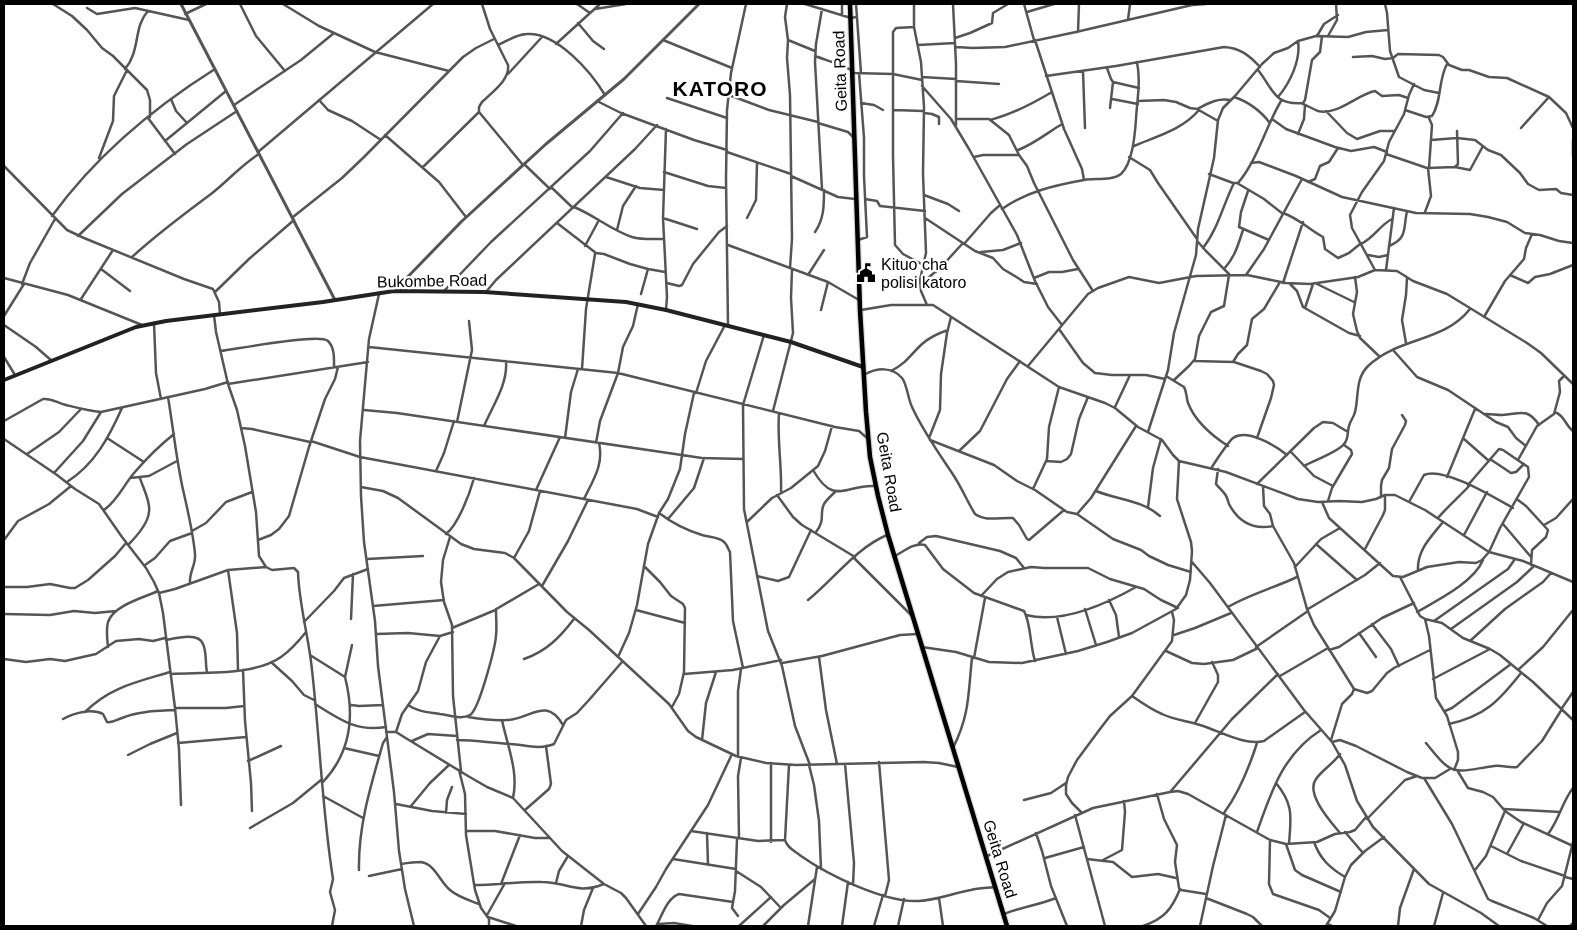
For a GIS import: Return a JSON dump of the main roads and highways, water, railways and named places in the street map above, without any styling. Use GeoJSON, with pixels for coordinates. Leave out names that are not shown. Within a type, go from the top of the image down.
{"type":"FeatureCollection","features":[{"type":"Feature","properties":{"kind":"highway","name":"Geita Road"},"geometry":{"type":"LineString","coordinates":[[850,4],[859,300],[869,439],[875,486],[888,535],[1007,926]]}},
{"type":"Feature","properties":{"kind":"main road","name":"Bukombe Road"},"geometry":{"type":"LineString","coordinates":[[4,380],[144,326],[394,291],[486,292],[638,304],[791,342],[864,366]]}},
{"type":"Feature","properties":{"kind":"place","name":"Kituo cha polisi katoro"},"geometry":{"type":"Point","coordinates":[866,273]}},
{"type":"Feature","properties":{"kind":"district","name":"KATORO"},"geometry":{"type":"Point","coordinates":[720,88]}}]}
